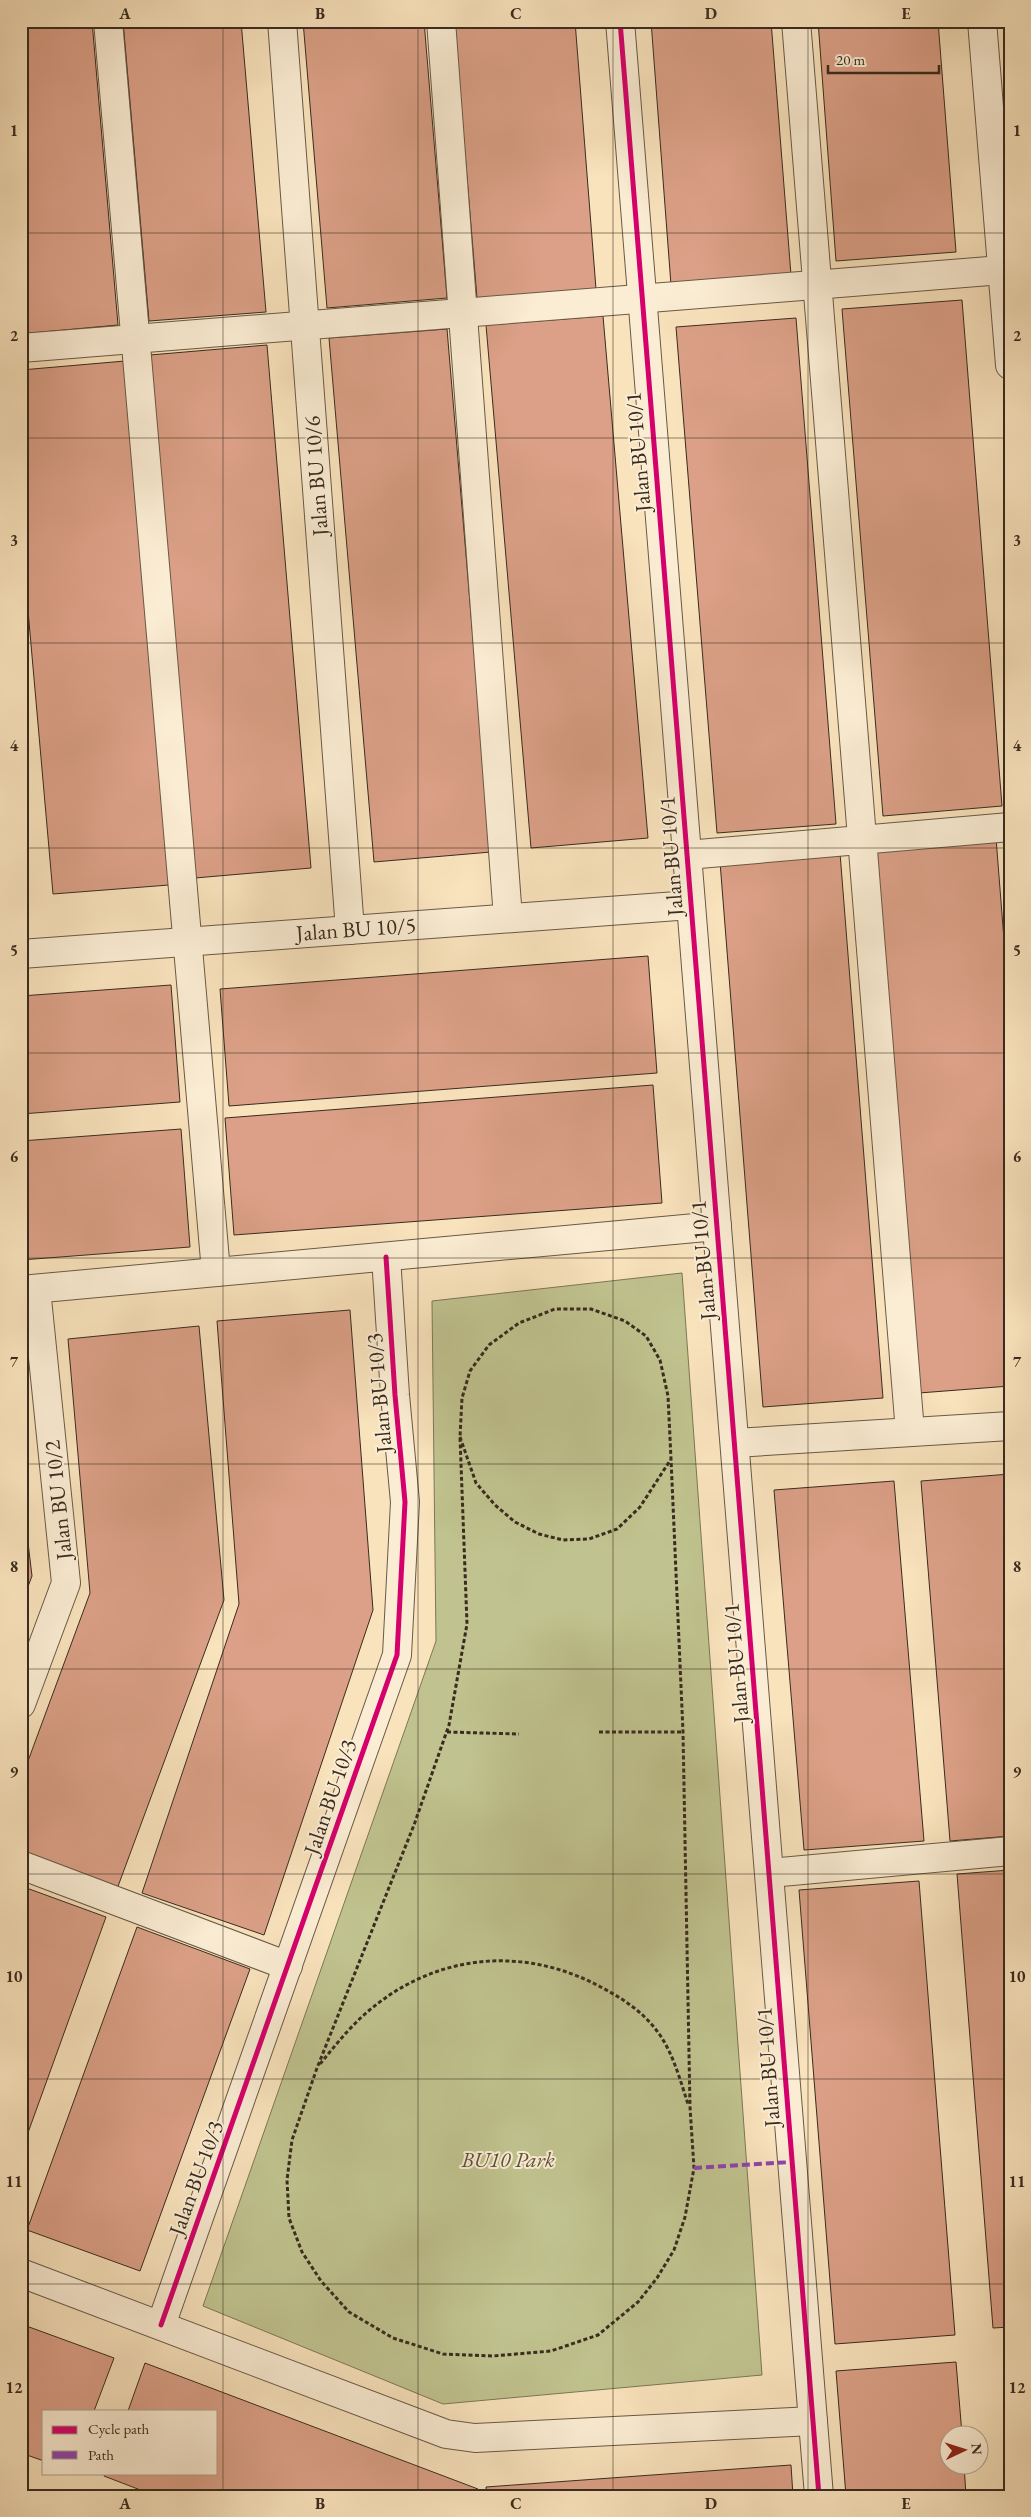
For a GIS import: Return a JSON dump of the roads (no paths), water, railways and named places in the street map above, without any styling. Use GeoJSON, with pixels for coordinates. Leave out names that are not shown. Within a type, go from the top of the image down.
{"type":"FeatureCollection","features":[{"type":"Feature","properties":{"kind":"street"},"geometry":{"type":"LineString","coordinates":[[108,21],[216,1272]]}},
{"type":"Feature","properties":{"kind":"street","name":"Jalan BU 10/6"},"geometry":{"type":"LineString","coordinates":[[282,21],[350,930]]}},
{"type":"Feature","properties":{"kind":"street"},"geometry":{"type":"LineString","coordinates":[[441,21],[508,918]]}},
{"type":"Feature","properties":{"kind":"street","name":"Jalan BU 10/1"},"geometry":{"type":"LineString","coordinates":[[620,21],[819,2496]]}},
{"type":"Feature","properties":{"kind":"street"},"geometry":{"type":"LineString","coordinates":[[796,21],[910,1432]]}},
{"type":"Feature","properties":{"kind":"street"},"geometry":{"type":"LineString","coordinates":[[982,21],[1010,365]]}},
{"type":"Feature","properties":{"kind":"street"},"geometry":{"type":"LineString","coordinates":[[21,348],[1002,270]]}},
{"type":"Feature","properties":{"kind":"street"},"geometry":{"type":"LineString","coordinates":[[687,855],[1010,826]]}},
{"type":"Feature","properties":{"kind":"street","name":"Jalan BU 10/5"},"geometry":{"type":"LineString","coordinates":[[21,954],[691,905]]}},
{"type":"Feature","properties":{"kind":"street"},"geometry":{"type":"LineString","coordinates":[[28,1290],[717,1226]]}},
{"type":"Feature","properties":{"kind":"street","name":"Jalan BU 10/3"},"geometry":{"type":"LineString","coordinates":[[161,2325],[397,1655],[405,1502],[395,1395],[386,1257]]}},
{"type":"Feature","properties":{"kind":"street","name":"Jalan BU 10/2"},"geometry":{"type":"LineString","coordinates":[[21,1704],[66,1584],[28,1290]]}},
{"type":"Feature","properties":{"kind":"street"},"geometry":{"type":"LineString","coordinates":[[734,1443],[1010,1426]]}},
{"type":"Feature","properties":{"kind":"street"},"geometry":{"type":"LineString","coordinates":[[770,1873],[1010,1851]]}},
{"type":"Feature","properties":{"kind":"street"},"geometry":{"type":"LineString","coordinates":[[21,1865],[288,1966]]}},
{"type":"Feature","properties":{"kind":"street"},"geometry":{"type":"LineString","coordinates":[[21,2273],[446,2434],[475,2438],[813,2421]]}},
{"type":"Feature","properties":{"kind":"park label","name":"BU10 Park"},"geometry":{"type":"Point","coordinates":[508,2159]}}]}
